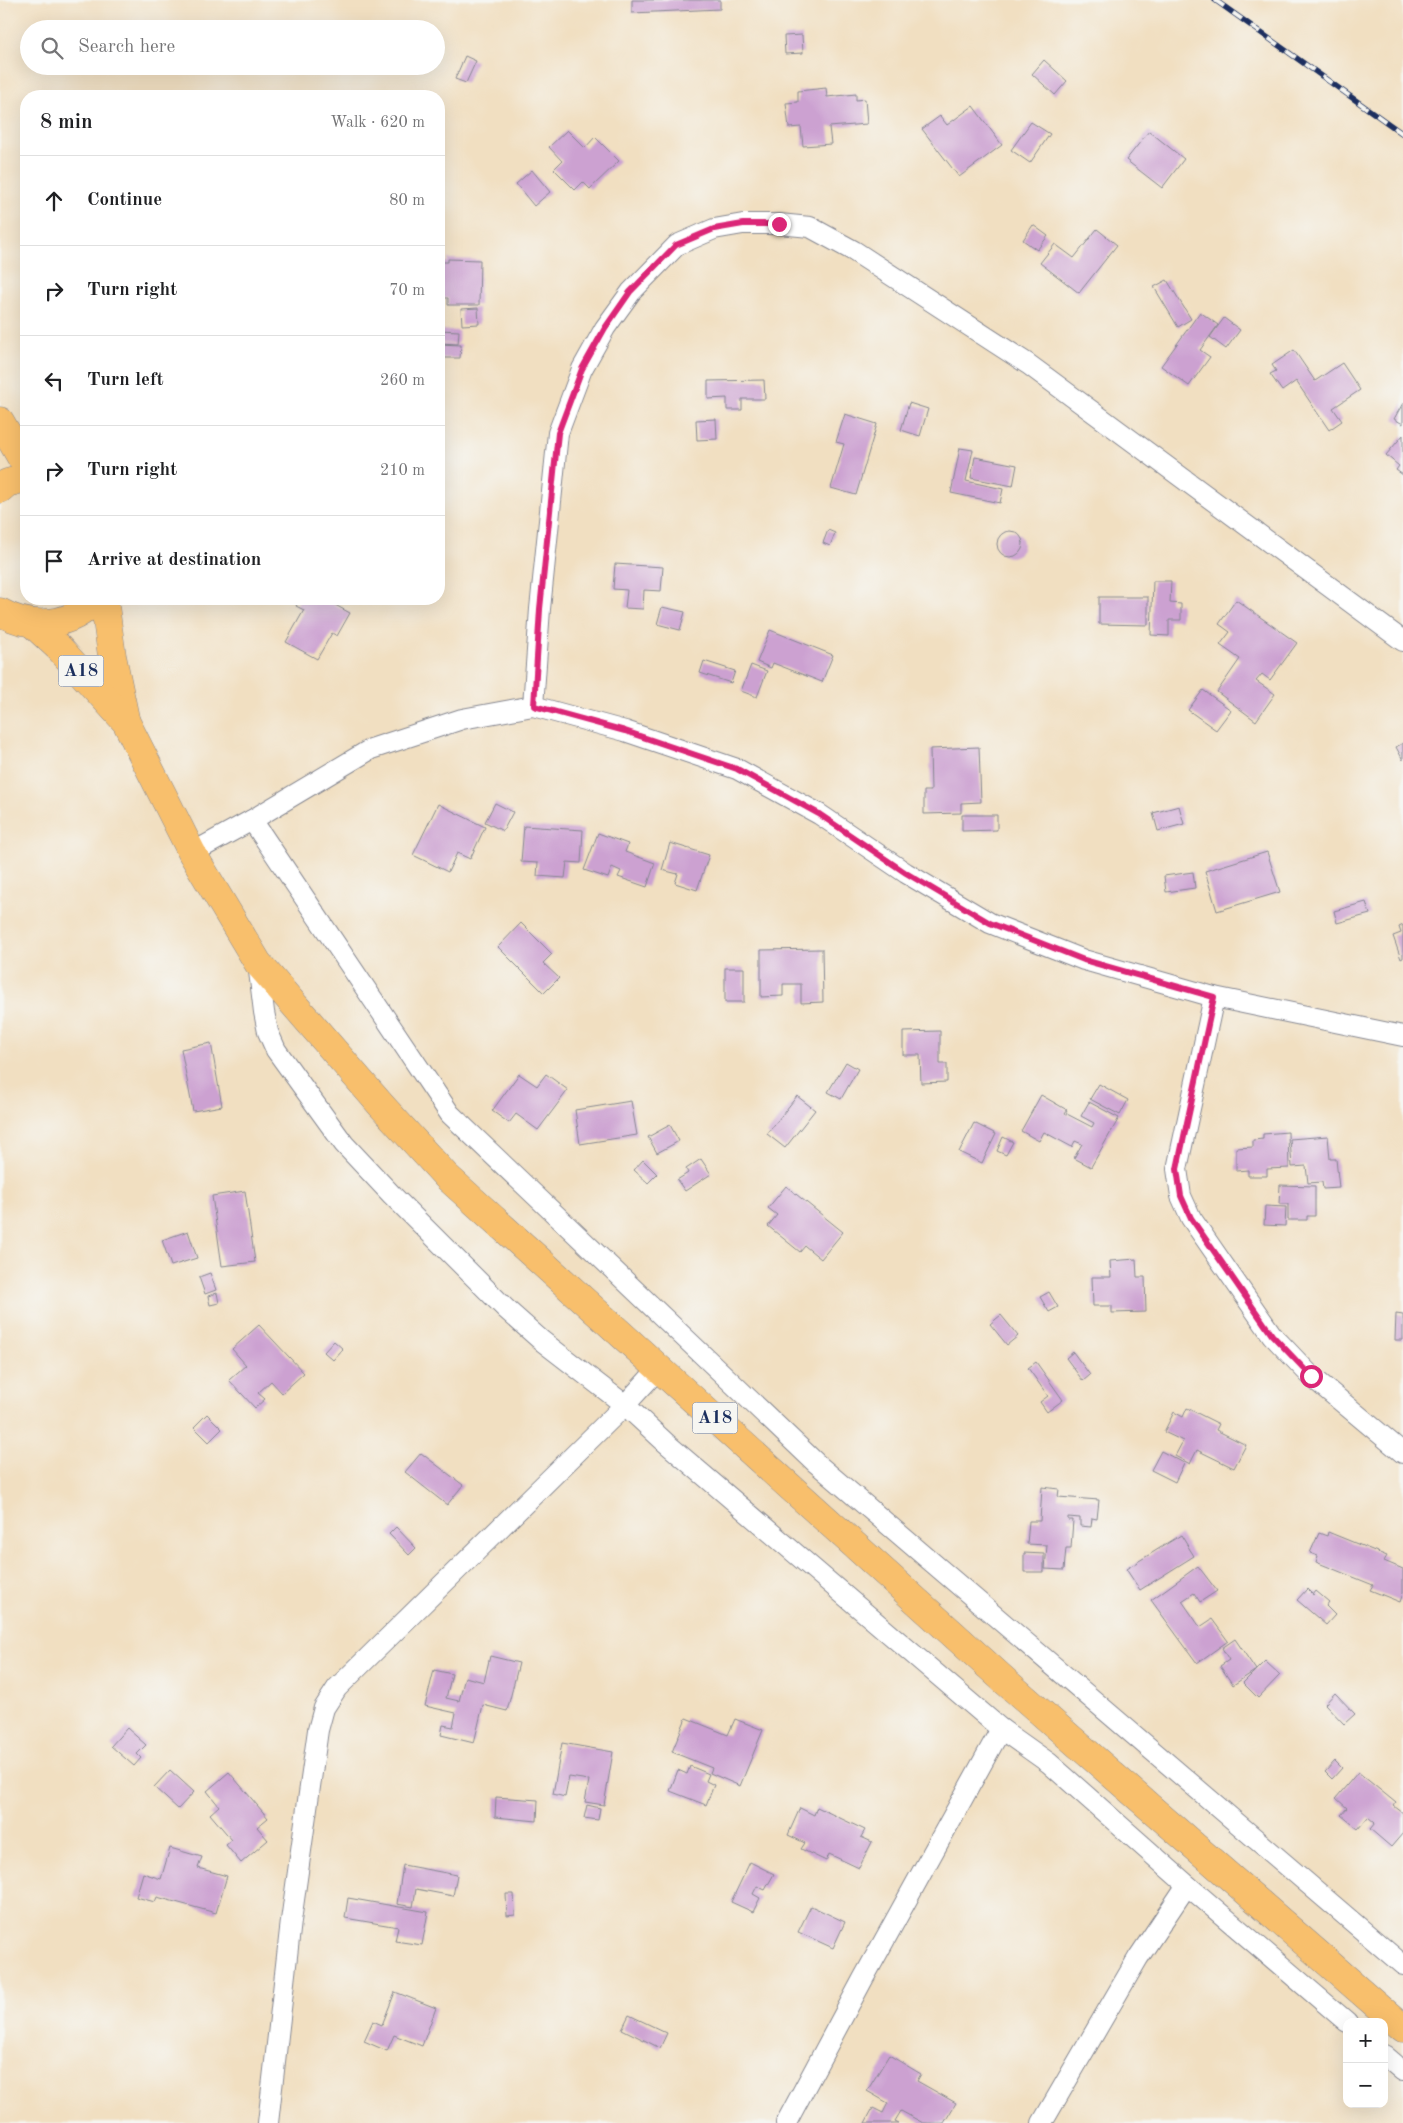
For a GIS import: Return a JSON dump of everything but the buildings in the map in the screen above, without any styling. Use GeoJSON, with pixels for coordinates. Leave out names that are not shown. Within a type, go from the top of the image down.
{"type":"FeatureCollection","features":[{"type":"Feature","properties":{"kind":"highway"},"geometry":{"type":"LineString","coordinates":[[0,421],[20,456]]}},
{"type":"Feature","properties":{"kind":"highway"},"geometry":{"type":"LineString","coordinates":[[0,489],[7,483],[20,480]]}},
{"type":"Feature","properties":{"kind":"highway","name":"A18"},"geometry":{"type":"LineString","coordinates":[[0,612],[13,620],[32,624],[53,623],[72,617],[91,605]]}},
{"type":"Feature","properties":{"kind":"highway","name":"A18"},"geometry":{"type":"LineString","coordinates":[[105,605],[112,656],[126,722],[192,853],[258,963],[381,1105],[446,1176],[1005,1681],[1403,2028]]}},
{"type":"Feature","properties":{"kind":"highway","name":"A18"},"geometry":{"type":"LineString","coordinates":[[32,624],[59,648],[126,722]]}},
{"type":"Feature","properties":{"kind":"street"},"geometry":{"type":"LineString","coordinates":[[534,706],[540,609],[558,433],[582,369],[605,328],[630,292],[676,245],[714,229],[743,224],[779,224],[810,227],[854,251],[1028,364],[1403,641]]}},
{"type":"Feature","properties":{"kind":"street"},"geometry":{"type":"LineString","coordinates":[[192,853],[252,820],[371,749],[462,719],[534,706],[625,731],[737,769],[819,814],[906,873],[990,923],[1084,960],[1214,997],[1403,1036]]}},
{"type":"Feature","properties":{"kind":"street"},"geometry":{"type":"LineString","coordinates":[[252,820],[450,1114],[816,1463],[1403,1965]]}},
{"type":"Feature","properties":{"kind":"street"},"geometry":{"type":"LineString","coordinates":[[258,963],[268,1032],[276,1050],[344,1144],[506,1309],[542,1341],[625,1405],[666,1443],[1000,1729],[1049,1763],[1187,1885],[1343,2019]]}},
{"type":"Feature","properties":{"kind":"street"},"geometry":{"type":"LineString","coordinates":[[1214,997],[1177,1169],[1181,1196],[1191,1218],[1272,1335],[1311,1376],[1403,1453]]}},
{"type":"Feature","properties":{"kind":"street"},"geometry":{"type":"LineString","coordinates":[[268,2123],[291,1921],[318,1730],[324,1708],[337,1688],[625,1405],[659,1368]]}},
{"type":"Feature","properties":{"kind":"street"},"geometry":{"type":"LineString","coordinates":[[786,2123],[1000,1729]]}},
{"type":"Feature","properties":{"kind":"street"},"geometry":{"type":"LineString","coordinates":[[1042,2123],[1138,1958],[1187,1885]]}},
{"type":"Feature","properties":{"kind":"street"},"geometry":{"type":"LineString","coordinates":[[1388,2058],[1403,2071]]}},
{"type":"Feature","properties":{"kind":"railway"},"geometry":{"type":"LineString","coordinates":[[1215,0],[1403,134]]}},
{"type":"Feature","properties":{"kind":"route"},"geometry":{"type":"LineString","coordinates":[[779,224],[743,224],[714,229],[676,245],[630,292],[605,328],[582,369],[558,433],[540,609],[534,706],[625,731],[737,769],[819,814],[906,873],[990,923],[1084,960],[1214,997],[1177,1169],[1181,1196],[1191,1218],[1248,1302],[1272,1335],[1311,1376]]}}]}
